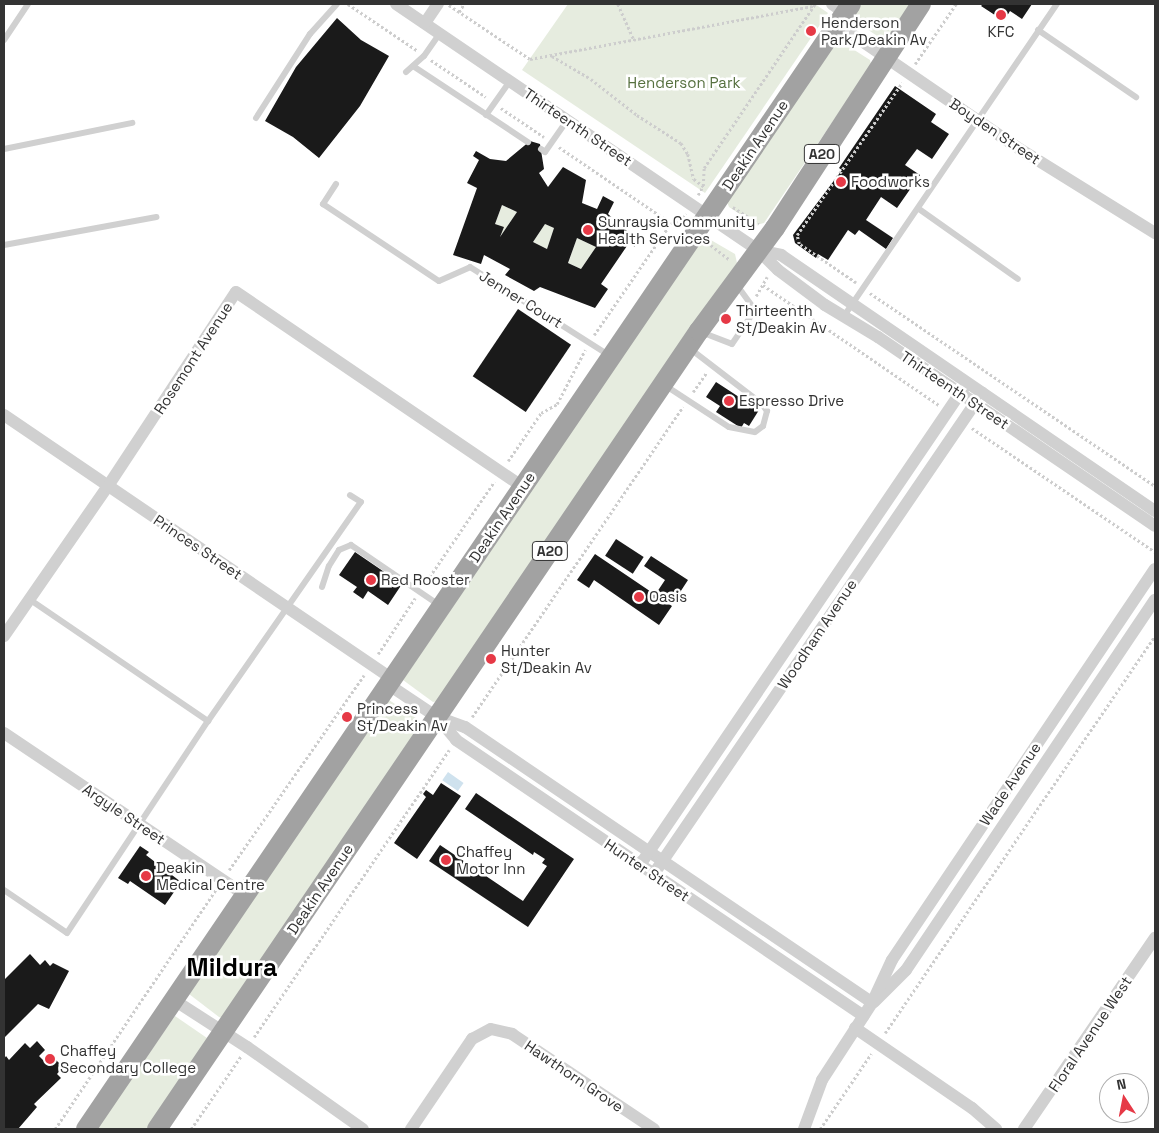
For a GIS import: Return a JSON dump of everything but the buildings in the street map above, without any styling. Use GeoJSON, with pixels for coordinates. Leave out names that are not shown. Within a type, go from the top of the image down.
{"type":"FeatureCollection","features":[{"type":"Feature","properties":{"kind":"highway","name":"Deakin Avenue"},"geometry":{"type":"LineString","coordinates":[[157,1129],[693,339],[772,232],[921,4]]}},
{"type":"Feature","properties":{"kind":"highway","name":"Deakin Avenue"},"geometry":{"type":"LineString","coordinates":[[86,1129],[611,357],[687,227],[700,210],[720,196],[841,11]]}},
{"type":"Feature","properties":{"kind":"street","name":"Thirteenth Street"},"geometry":{"type":"LineString","coordinates":[[396,4],[758,250],[772,266],[844,316],[963,388],[1155,511]]}},
{"type":"Feature","properties":{"kind":"street"},"geometry":{"type":"LineString","coordinates":[[425,23],[445,5]]}},
{"type":"Feature","properties":{"kind":"street","name":"Boyden Street"},"geometry":{"type":"LineString","coordinates":[[841,11],[906,77],[978,120],[1155,233]]}},
{"type":"Feature","properties":{"kind":"street","name":"Thirteenth Street"},"geometry":{"type":"LineString","coordinates":[[758,250],[781,255],[852,303],[963,388]]}},
{"type":"Feature","properties":{"kind":"street","name":"Rosemont Avenue"},"geometry":{"type":"LineString","coordinates":[[4,636],[108,486],[236,292],[523,486]]}},
{"type":"Feature","properties":{"kind":"street","name":"Woodham Avenue"},"geometry":{"type":"LineString","coordinates":[[640,866],[963,388]]}},
{"type":"Feature","properties":{"kind":"street","name":"Thirteenth Street"},"geometry":{"type":"LineString","coordinates":[[978,398],[1155,526]]}},
{"type":"Feature","properties":{"kind":"street","name":"Woodham Avenue"},"geometry":{"type":"LineString","coordinates":[[654,875],[978,398]]}},
{"type":"Feature","properties":{"kind":"street","name":"Princes Street"},"geometry":{"type":"LineString","coordinates":[[4,415],[371,664],[390,682]]}},
{"type":"Feature","properties":{"kind":"street","name":"Wade Avenue"},"geometry":{"type":"LineString","coordinates":[[804,1129],[822,1080],[872,1003],[892,960],[1155,569]]}},
{"type":"Feature","properties":{"kind":"street","name":"Wade Avenue"},"geometry":{"type":"LineString","coordinates":[[872,1003],[906,970],[1155,600]]}},
{"type":"Feature","properties":{"kind":"street","name":"Hunter Street"},"geometry":{"type":"LineString","coordinates":[[390,682],[437,717],[456,740],[863,1016]]}},
{"type":"Feature","properties":{"kind":"street","name":"Hunter Street"},"geometry":{"type":"LineString","coordinates":[[437,717],[465,727],[872,1003]]}},
{"type":"Feature","properties":{"kind":"street","name":"Argyle Street"},"geometry":{"type":"LineString","coordinates":[[4,733],[245,895]]}},
{"type":"Feature","properties":{"kind":"street","name":"Floral Avenue West"},"geometry":{"type":"LineString","coordinates":[[1024,1129],[1155,938]]}},
{"type":"Feature","properties":{"kind":"street"},"geometry":{"type":"LineString","coordinates":[[174,1000],[363,1129]]}},
{"type":"Feature","properties":{"kind":"street"},"geometry":{"type":"LineString","coordinates":[[855,1028],[972,1108],[996,1129]]}},
{"type":"Feature","properties":{"kind":"street","name":"Hawthorn Grove"},"geometry":{"type":"LineString","coordinates":[[410,1129],[472,1039],[491,1029],[512,1034],[654,1129]]}},
{"type":"Feature","properties":{"kind":"lane"},"geometry":{"type":"LineString","coordinates":[[4,40],[28,4]]}},
{"type":"Feature","properties":{"kind":"lane"},"geometry":{"type":"LineString","coordinates":[[256,118],[310,34],[337,4]]}},
{"type":"Feature","properties":{"kind":"lane"},"geometry":{"type":"LineString","coordinates":[[844,316],[919,210],[1056,4]]}},
{"type":"Feature","properties":{"kind":"lane"},"geometry":{"type":"LineString","coordinates":[[1038,30],[1136,97]]}},
{"type":"Feature","properties":{"kind":"lane"},"geometry":{"type":"LineString","coordinates":[[406,72],[424,56],[440,33]]}},
{"type":"Feature","properties":{"kind":"lane"},"geometry":{"type":"LineString","coordinates":[[413,66],[528,142]]}},
{"type":"Feature","properties":{"kind":"lane"},"geometry":{"type":"LineString","coordinates":[[486,115],[510,81]]}},
{"type":"Feature","properties":{"kind":"lane"},"geometry":{"type":"LineString","coordinates":[[541,149],[545,152],[567,120]]}},
{"type":"Feature","properties":{"kind":"lane"},"geometry":{"type":"LineString","coordinates":[[4,149],[132,123]]}},
{"type":"Feature","properties":{"kind":"lane","name":"Jenner Court"},"geometry":{"type":"LineString","coordinates":[[336,184],[322,204],[439,281],[470,267],[611,357]]}},
{"type":"Feature","properties":{"kind":"lane"},"geometry":{"type":"LineString","coordinates":[[919,210],[1018,279]]}},
{"type":"Feature","properties":{"kind":"lane"},"geometry":{"type":"LineString","coordinates":[[4,245],[156,217]]}},
{"type":"Feature","properties":{"kind":"lane"},"geometry":{"type":"LineString","coordinates":[[693,339],[732,344],[755,310],[740,276]]}},
{"type":"Feature","properties":{"kind":"lane"},"geometry":{"type":"LineString","coordinates":[[663,384],[729,427],[755,432],[763,426],[767,411],[762,404],[712,365],[693,339]]}},
{"type":"Feature","properties":{"kind":"lane"},"geometry":{"type":"LineString","coordinates":[[4,890],[67,933],[139,823],[361,502],[350,495]]}},
{"type":"Feature","properties":{"kind":"lane"},"geometry":{"type":"LineString","coordinates":[[322,588],[329,566],[339,550],[351,545],[441,606]]}},
{"type":"Feature","properties":{"kind":"lane"},"geometry":{"type":"LineString","coordinates":[[29,599],[208,722]]}},
{"type":"Feature","properties":{"kind":"path"},"geometry":{"type":"LineString","coordinates":[[348,4],[672,223],[687,227],[740,276],[764,282]]}},
{"type":"Feature","properties":{"kind":"path"},"geometry":{"type":"LineString","coordinates":[[459,12],[464,4]]}},
{"type":"Feature","properties":{"kind":"path"},"geometry":{"type":"LineString","coordinates":[[618,4],[634,40]]}},
{"type":"Feature","properties":{"kind":"path"},"geometry":{"type":"LineString","coordinates":[[956,4],[797,235],[799,244],[1155,486]]}},
{"type":"Feature","properties":{"kind":"path"},"geometry":{"type":"LineString","coordinates":[[445,5],[459,12],[530,59],[814,5]]}},
{"type":"Feature","properties":{"kind":"path"},"geometry":{"type":"LineString","coordinates":[[687,227],[700,210],[704,168],[814,5]]}},
{"type":"Feature","properties":{"kind":"path"},"geometry":{"type":"LineString","coordinates":[[552,56],[591,79],[637,115],[681,143],[688,154],[694,179],[772,232]]}},
{"type":"Feature","properties":{"kind":"path"},"geometry":{"type":"LineString","coordinates":[[55,1129],[500,472],[541,413],[557,404],[589,342],[672,223]]}},
{"type":"Feature","properties":{"kind":"path"},"geometry":{"type":"LineString","coordinates":[[752,305],[772,266]]}},
{"type":"Feature","properties":{"kind":"path"},"geometry":{"type":"LineString","coordinates":[[465,727],[712,365]]}},
{"type":"Feature","properties":{"kind":"path"},"geometry":{"type":"LineString","coordinates":[[820,1129],[1155,635]]}},
{"type":"Feature","properties":{"kind":"path"},"geometry":{"type":"LineString","coordinates":[[191,1129],[456,740]]}},
{"type":"Feature","properties":{"kind":"green space","name":"Henderson Park"},"geometry":{"type":"Polygon","coordinates":[[[568,4],[815,4],[828,13],[705,193],[522,70],[568,4]]]}},
{"type":"Feature","properties":{"kind":"green space"},"geometry":{"type":"Polygon","coordinates":[[[861,4],[911,4],[885,41],[853,20],[861,4]]]}},
{"type":"Feature","properties":{"kind":"green space"},"geometry":{"type":"Polygon","coordinates":[[[837,39],[870,60],[871,65],[764,223],[756,225],[729,207],[727,202],[837,39]]]}},
{"type":"Feature","properties":{"kind":"green space"},"geometry":{"type":"Polygon","coordinates":[[[502,205],[517,212],[500,237],[503,227],[495,224],[502,205]]]}},
{"type":"Feature","properties":{"kind":"green space"},"geometry":{"type":"Polygon","coordinates":[[[545,224],[554,228],[547,249],[533,242],[545,224]]]}},
{"type":"Feature","properties":{"kind":"green space"},"geometry":{"type":"Polygon","coordinates":[[[704,236],[735,254],[737,263],[439,701],[433,702],[403,680],[704,236]]]}},
{"type":"Feature","properties":{"kind":"green space"},"geometry":{"type":"Polygon","coordinates":[[[577,238],[596,247],[581,269],[568,263],[577,238]]]}},
{"type":"Feature","properties":{"kind":"green space"},"geometry":{"type":"Polygon","coordinates":[[[389,700],[422,722],[222,1018],[219,1017],[189,994],[389,700]]]}},
{"type":"Feature","properties":{"kind":"green space"},"geometry":{"type":"Polygon","coordinates":[[[175,1016],[207,1038],[148,1129],[96,1129],[175,1016]]]}},
{"type":"Feature","properties":{"kind":"water"},"geometry":{"type":"Polygon","coordinates":[[[448,772],[464,783],[458,791],[442,780],[448,772]]]}},
{"type":"Feature","properties":{"kind":"place","name":"KFC"},"geometry":{"type":"Point","coordinates":[1001,15]}},
{"type":"Feature","properties":{"kind":"place","name":"Henderson Park/Deakin Av"},"geometry":{"type":"Point","coordinates":[811,31]}},
{"type":"Feature","properties":{"kind":"place","name":"Foodworks"},"geometry":{"type":"Point","coordinates":[841,182]}},
{"type":"Feature","properties":{"kind":"place","name":"Sunraysia Community Health Services"},"geometry":{"type":"Point","coordinates":[588,230]}},
{"type":"Feature","properties":{"kind":"place","name":"Thirteenth St/Deakin Av"},"geometry":{"type":"Point","coordinates":[726,319]}},
{"type":"Feature","properties":{"kind":"place","name":"Espresso Drive"},"geometry":{"type":"Point","coordinates":[729,401]}},
{"type":"Feature","properties":{"kind":"place","name":"Red Rooster"},"geometry":{"type":"Point","coordinates":[371,580]}},
{"type":"Feature","properties":{"kind":"place","name":"Oasis"},"geometry":{"type":"Point","coordinates":[639,597]}},
{"type":"Feature","properties":{"kind":"place","name":"Hunter St/Deakin Av"},"geometry":{"type":"Point","coordinates":[491,659]}},
{"type":"Feature","properties":{"kind":"place","name":"Princess St/Deakin Av"},"geometry":{"type":"Point","coordinates":[347,717]}},
{"type":"Feature","properties":{"kind":"place","name":"Chaffey Motor Inn"},"geometry":{"type":"Point","coordinates":[446,860]}},
{"type":"Feature","properties":{"kind":"place","name":"Deakin Medical Centre"},"geometry":{"type":"Point","coordinates":[146,876]}},
{"type":"Feature","properties":{"kind":"place","name":"Chaffey Secondary College"},"geometry":{"type":"Point","coordinates":[50,1059]}},
{"type":"Feature","properties":{"kind":"district","name":"Mildura"},"geometry":{"type":"Point","coordinates":[232,967]}}]}
